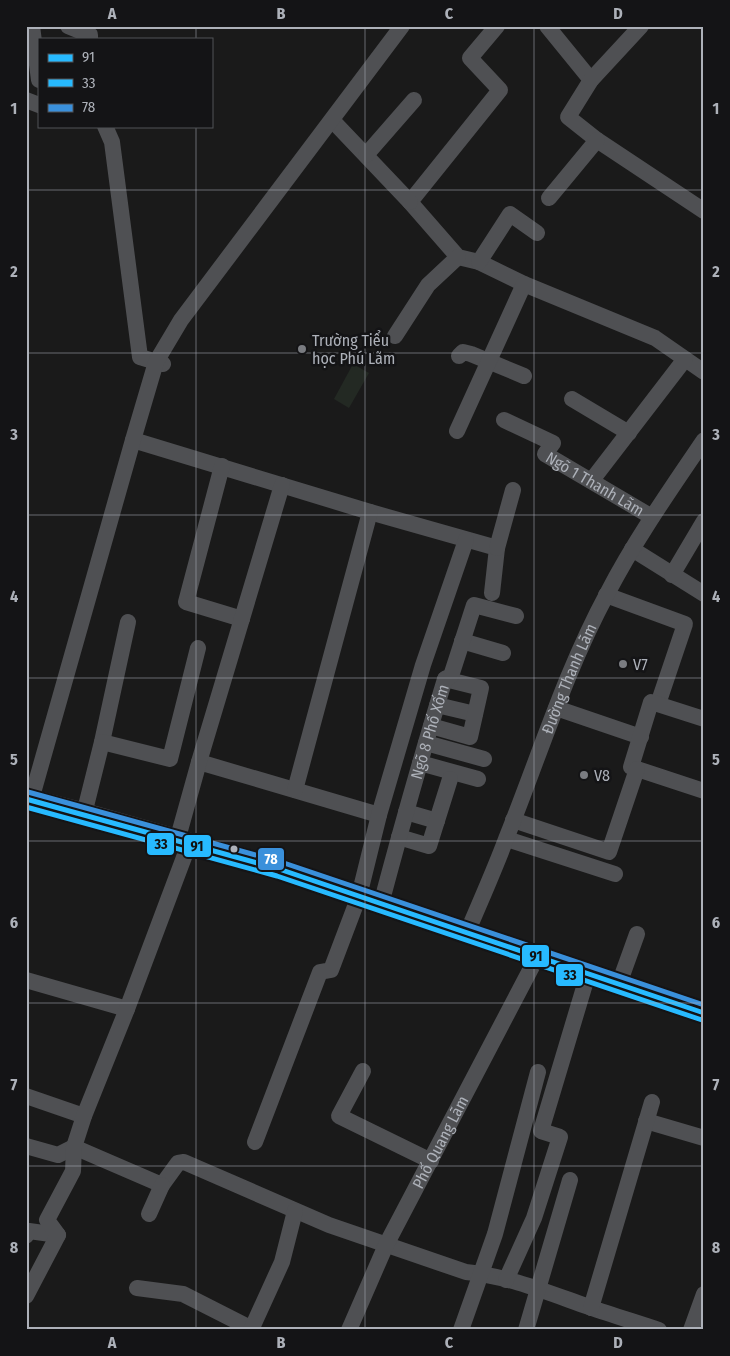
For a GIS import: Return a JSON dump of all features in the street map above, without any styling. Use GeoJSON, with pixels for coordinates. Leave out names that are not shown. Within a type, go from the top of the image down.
{"type":"FeatureCollection","features":[{"type":"Feature","properties":{"kind":"highway"},"geometry":{"type":"LineString","coordinates":[[29,800],[279,869],[704,1013]]}},
{"type":"Feature","properties":{"kind":"street"},"geometry":{"type":"LineString","coordinates":[[32,26],[38,72]]}},
{"type":"Feature","properties":{"kind":"street"},"geometry":{"type":"LineString","coordinates":[[68,26],[90,35],[90,38]]}},
{"type":"Feature","properties":{"kind":"street"},"geometry":{"type":"LineString","coordinates":[[29,800],[133,440],[160,363],[181,320],[402,26]]}},
{"type":"Feature","properties":{"kind":"street"},"geometry":{"type":"LineString","coordinates":[[410,202],[500,90],[470,58],[497,26]]}},
{"type":"Feature","properties":{"kind":"street"},"geometry":{"type":"LineString","coordinates":[[547,26],[591,80]]}},
{"type":"Feature","properties":{"kind":"street"},"geometry":{"type":"LineString","coordinates":[[641,26],[591,80],[568,117],[597,140],[704,211]]}},
{"type":"Feature","properties":{"kind":"street"},"geometry":{"type":"LineString","coordinates":[[26,100],[38,105]]}},
{"type":"Feature","properties":{"kind":"street"},"geometry":{"type":"LineString","coordinates":[[366,155],[414,100]]}},
{"type":"Feature","properties":{"kind":"street"},"geometry":{"type":"LineString","coordinates":[[332,120],[410,202],[458,257],[479,262],[524,284],[654,338],[704,372]]}},
{"type":"Feature","properties":{"kind":"street"},"geometry":{"type":"LineString","coordinates":[[102,128],[112,142],[140,357],[160,363]]}},
{"type":"Feature","properties":{"kind":"street"},"geometry":{"type":"LineString","coordinates":[[549,198],[597,140]]}},
{"type":"Feature","properties":{"kind":"street"},"geometry":{"type":"LineString","coordinates":[[479,262],[510,214],[537,232]]}},
{"type":"Feature","properties":{"kind":"street"},"geometry":{"type":"LineString","coordinates":[[395,336],[428,284],[458,257]]}},
{"type":"Feature","properties":{"kind":"street"},"geometry":{"type":"LineString","coordinates":[[456,431],[524,284]]}},
{"type":"Feature","properties":{"kind":"street"},"geometry":{"type":"LineString","coordinates":[[459,356],[463,352],[490,360],[524,376]]}},
{"type":"Feature","properties":{"kind":"street"},"geometry":{"type":"LineString","coordinates":[[592,480],[685,359]]}},
{"type":"Feature","properties":{"kind":"street"},"geometry":{"type":"LineString","coordinates":[[572,399],[629,433]]}},
{"type":"Feature","properties":{"kind":"street","name":"Ngõ 1 Thanh Lãm"},"geometry":{"type":"LineString","coordinates":[[504,420],[553,443],[545,454],[652,517]]}},
{"type":"Feature","properties":{"kind":"street"},"geometry":{"type":"LineString","coordinates":[[133,440],[370,512],[497,548]]}},
{"type":"Feature","properties":{"kind":"street","name":"Đường Thanh Lãm"},"geometry":{"type":"LineString","coordinates":[[467,934],[556,708],[606,595],[652,517],[704,440]]}},
{"type":"Feature","properties":{"kind":"street"},"geometry":{"type":"LineString","coordinates":[[222,466],[186,602],[242,619]]}},
{"type":"Feature","properties":{"kind":"street"},"geometry":{"type":"LineString","coordinates":[[58,1235],[47,1220],[73,1171],[74,1147],[84,1116],[127,1009],[183,843],[199,762],[282,485]]}},
{"type":"Feature","properties":{"kind":"street"},"geometry":{"type":"LineString","coordinates":[[492,592],[497,548],[513,490]]}},
{"type":"Feature","properties":{"kind":"street"},"geometry":{"type":"LineString","coordinates":[[295,790],[370,512]]}},
{"type":"Feature","properties":{"kind":"street"},"geometry":{"type":"LineString","coordinates":[[672,575],[704,521]]}},
{"type":"Feature","properties":{"kind":"street"},"geometry":{"type":"LineString","coordinates":[[255,1142],[320,972],[331,970],[359,896],[379,815],[423,664],[466,540]]}},
{"type":"Feature","properties":{"kind":"street"},"geometry":{"type":"LineString","coordinates":[[632,549],[704,594]]}},
{"type":"Feature","properties":{"kind":"street"},"geometry":{"type":"LineString","coordinates":[[606,595],[685,624],[658,704]]}},
{"type":"Feature","properties":{"kind":"street","name":"Ngõ 8 Phố Xốm"},"geometry":{"type":"LineString","coordinates":[[381,904],[437,705],[445,680],[451,676],[474,605],[516,616]]}},
{"type":"Feature","properties":{"kind":"street"},"geometry":{"type":"LineString","coordinates":[[84,814],[128,622]]}},
{"type":"Feature","properties":{"kind":"street"},"geometry":{"type":"LineString","coordinates":[[462,641],[503,653]]}},
{"type":"Feature","properties":{"kind":"street"},"geometry":{"type":"LineString","coordinates":[[102,742],[170,759],[198,648]]}},
{"type":"Feature","properties":{"kind":"street"},"geometry":{"type":"LineString","coordinates":[[431,726],[470,737],[481,688],[445,680]]}},
{"type":"Feature","properties":{"kind":"street"},"geometry":{"type":"LineString","coordinates":[[704,719],[652,702],[631,767],[704,791]]}},
{"type":"Feature","properties":{"kind":"street"},"geometry":{"type":"LineString","coordinates":[[437,705],[475,714]]}},
{"type":"Feature","properties":{"kind":"street"},"geometry":{"type":"LineString","coordinates":[[556,708],[640,737]]}},
{"type":"Feature","properties":{"kind":"street"},"geometry":{"type":"LineString","coordinates":[[426,743],[484,759]]}},
{"type":"Feature","properties":{"kind":"street"},"geometry":{"type":"LineString","coordinates":[[199,762],[379,815]]}},
{"type":"Feature","properties":{"kind":"street"},"geometry":{"type":"LineString","coordinates":[[420,763],[478,780]]}},
{"type":"Feature","properties":{"kind":"street"},"geometry":{"type":"LineString","coordinates":[[513,820],[609,852],[637,769]]}},
{"type":"Feature","properties":{"kind":"street"},"geometry":{"type":"LineString","coordinates":[[399,837],[430,846],[450,779]]}},
{"type":"Feature","properties":{"kind":"street"},"geometry":{"type":"LineString","coordinates":[[406,812],[437,822]]}},
{"type":"Feature","properties":{"kind":"street"},"geometry":{"type":"LineString","coordinates":[[506,839],[616,874]]}},
{"type":"Feature","properties":{"kind":"street"},"geometry":{"type":"LineString","coordinates":[[619,984],[637,934]]}},
{"type":"Feature","properties":{"kind":"street","name":"Phố Quang Lãm"},"geometry":{"type":"LineString","coordinates":[[350,1330],[386,1245],[537,957]]}},
{"type":"Feature","properties":{"kind":"street"},"geometry":{"type":"LineString","coordinates":[[506,1280],[534,1218],[560,1137],[541,1131],[588,974]]}},
{"type":"Feature","properties":{"kind":"street"},"geometry":{"type":"LineString","coordinates":[[26,980],[127,1009]]}},
{"type":"Feature","properties":{"kind":"street"},"geometry":{"type":"LineString","coordinates":[[363,1071],[339,1116],[431,1161]]}},
{"type":"Feature","properties":{"kind":"street"},"geometry":{"type":"LineString","coordinates":[[461,1330],[482,1274],[502,1209],[538,1072]]}},
{"type":"Feature","properties":{"kind":"street"},"geometry":{"type":"LineString","coordinates":[[26,1096],[84,1116]]}},
{"type":"Feature","properties":{"kind":"street"},"geometry":{"type":"LineString","coordinates":[[591,1308],[652,1102]]}},
{"type":"Feature","properties":{"kind":"street"},"geometry":{"type":"LineString","coordinates":[[646,1121],[704,1138]]}},
{"type":"Feature","properties":{"kind":"street"},"geometry":{"type":"LineString","coordinates":[[26,1146],[58,1155],[74,1147],[162,1185]]}},
{"type":"Feature","properties":{"kind":"street"},"geometry":{"type":"LineString","coordinates":[[149,1214],[162,1185],[178,1163],[184,1162],[329,1225],[466,1272],[482,1274],[539,1289],[659,1330]]}},
{"type":"Feature","properties":{"kind":"street"},"geometry":{"type":"LineString","coordinates":[[526,1330],[570,1180]]}},
{"type":"Feature","properties":{"kind":"street"},"geometry":{"type":"LineString","coordinates":[[137,1288],[183,1294],[252,1329],[282,1262],[295,1211]]}},
{"type":"Feature","properties":{"kind":"street"},"geometry":{"type":"LineString","coordinates":[[26,1236],[29,1231],[58,1235]]}},
{"type":"Feature","properties":{"kind":"street"},"geometry":{"type":"LineString","coordinates":[[26,1296],[58,1235]]}},
{"type":"Feature","properties":{"kind":"street"},"geometry":{"type":"LineString","coordinates":[[692,1330],[704,1294]]}},
{"type":"Feature","properties":{"kind":"shaded area"},"geometry":{"type":"Polygon","coordinates":[[[353,364],[369,373],[349,408],[334,399],[353,364]]]}},
{"type":"Feature","properties":{"kind":"transit line","name":"78"},"geometry":{"type":"LineString","coordinates":[[28,792],[281,862],[704,1005]]}},
{"type":"Feature","properties":{"kind":"transit line","name":"91"},"geometry":{"type":"LineString","coordinates":[[26,799],[279,869],[704,1013]]}},
{"type":"Feature","properties":{"kind":"transit line","name":"33"},"geometry":{"type":"LineString","coordinates":[[26,807],[277,876],[702,1020]]}},
{"type":"Feature","properties":{"kind":"place","name":"Trường Tiểu học Phú Lãm"},"geometry":{"type":"Point","coordinates":[302,349]}},
{"type":"Feature","properties":{"kind":"place","name":"V7"},"geometry":{"type":"Point","coordinates":[623,664]}},
{"type":"Feature","properties":{"kind":"place","name":"V8"},"geometry":{"type":"Point","coordinates":[584,775]}}]}
